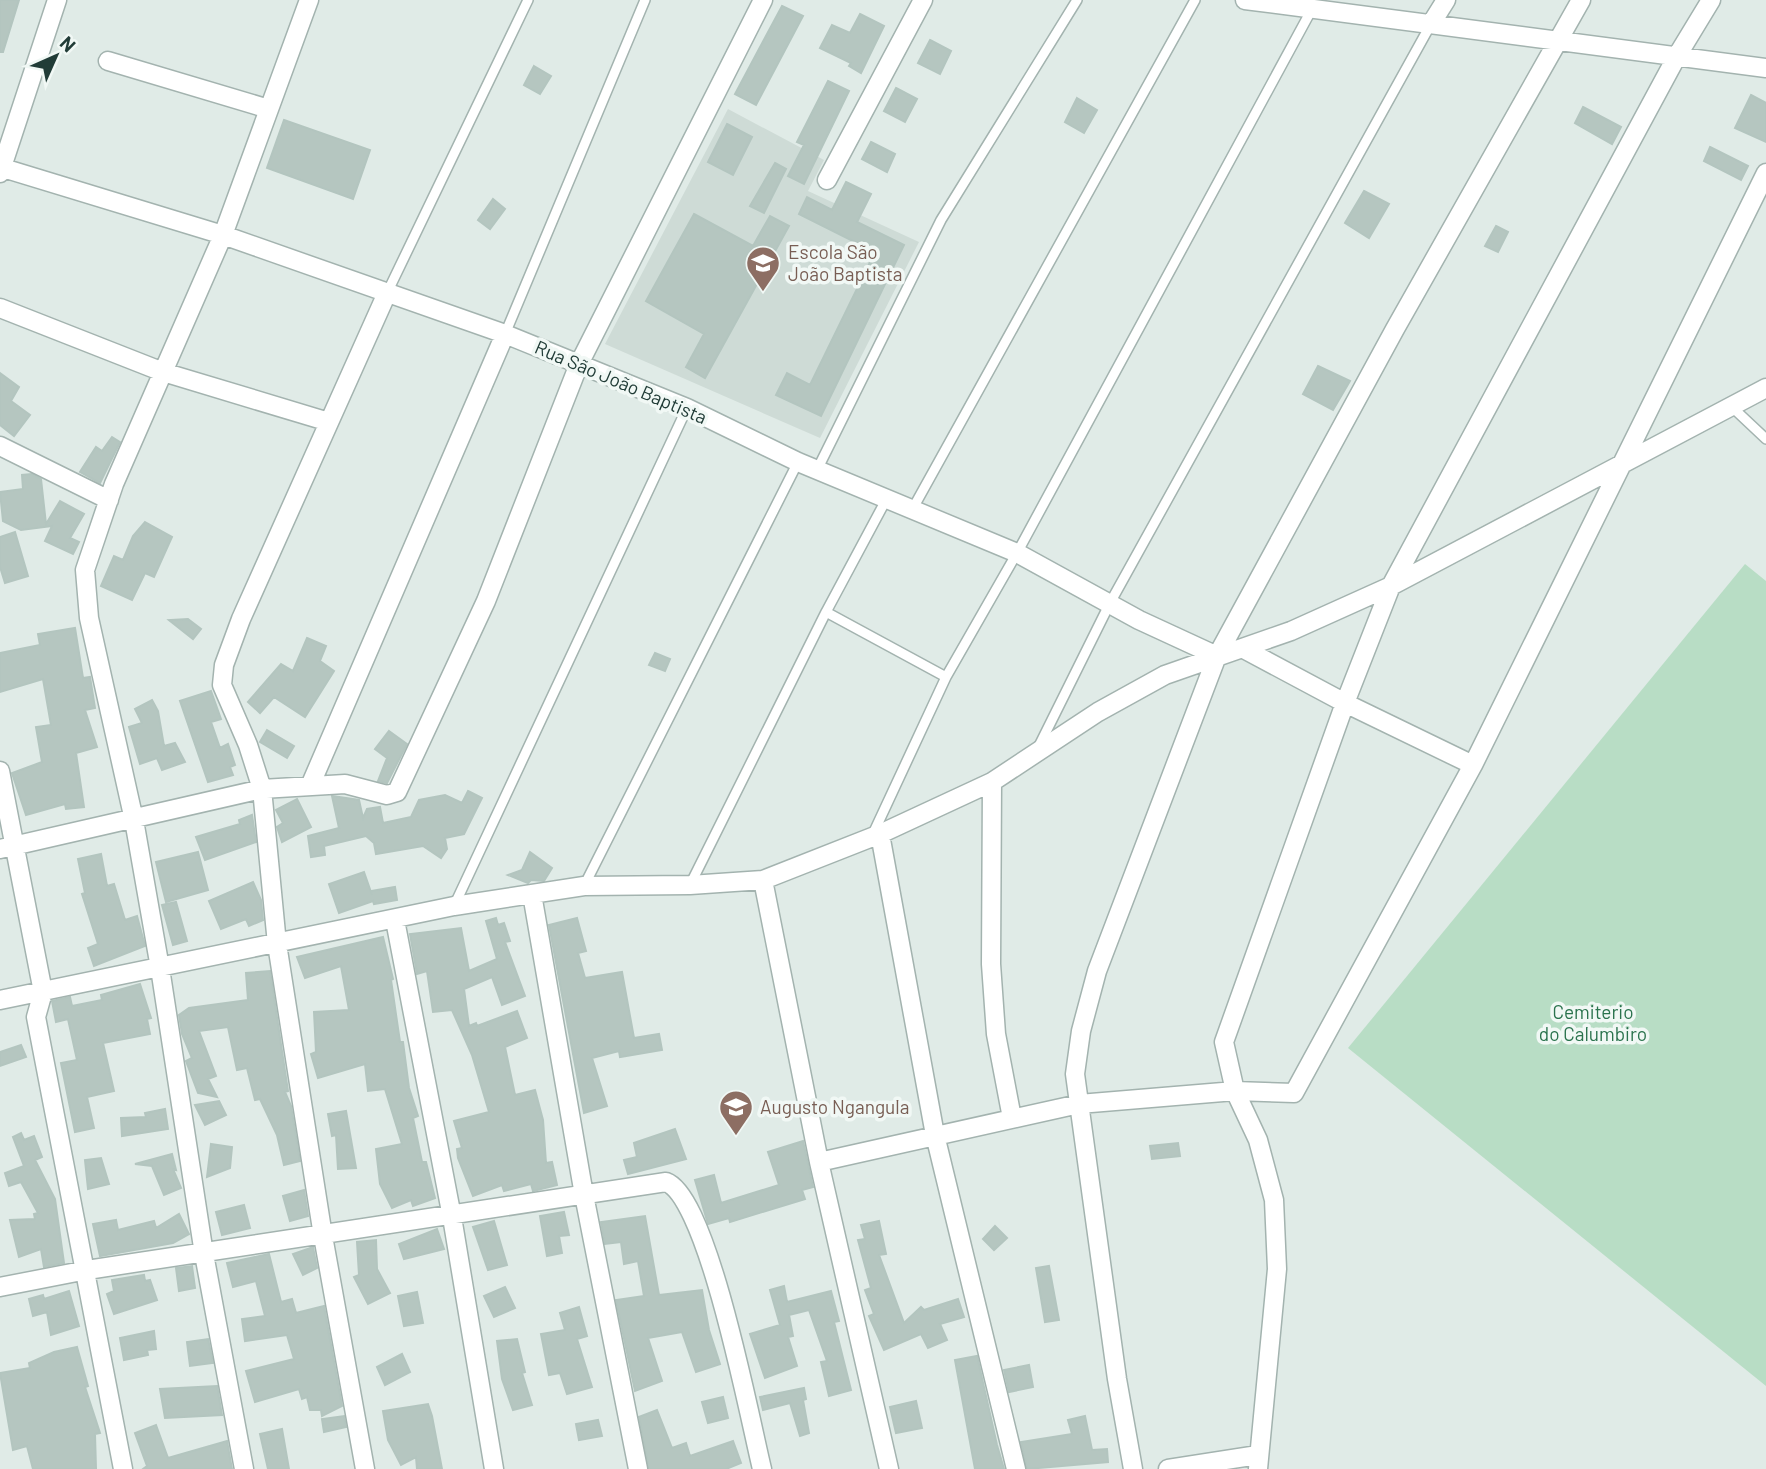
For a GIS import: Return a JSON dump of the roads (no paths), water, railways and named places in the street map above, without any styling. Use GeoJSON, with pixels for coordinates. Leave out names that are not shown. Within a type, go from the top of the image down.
{"type":"FeatureCollection","features":[{"type":"Feature","properties":{"kind":"street"},"geometry":{"type":"LineString","coordinates":[[1,169],[57,0]]}},
{"type":"Feature","properties":{"kind":"street"},"geometry":{"type":"LineString","coordinates":[[244,1469],[204,1254],[160,968],[134,820],[85,596],[85,570],[109,500],[223,235],[309,0]]}},
{"type":"Feature","properties":{"kind":"street"},"geometry":{"type":"LineString","coordinates":[[8,848],[262,789],[345,784],[387,795],[397,792],[486,601],[579,364],[763,0]]}},
{"type":"Feature","properties":{"kind":"street"},"geometry":{"type":"LineString","coordinates":[[827,180],[923,0]]}},
{"type":"Feature","properties":{"kind":"street"},"geometry":{"type":"LineString","coordinates":[[1245,0],[1314,4],[1432,24],[1766,68]]}},
{"type":"Feature","properties":{"kind":"street"},"geometry":{"type":"LineString","coordinates":[[1432,24],[1446,0]]}},
{"type":"Feature","properties":{"kind":"street"},"geometry":{"type":"LineString","coordinates":[[1133,1469],[1117,1379],[1075,1074],[1080,1031],[1097,971],[1217,656],[1395,329],[1581,0]]}},
{"type":"Feature","properties":{"kind":"street"},"geometry":{"type":"LineString","coordinates":[[1168,1469],[1258,1462],[1277,1269],[1274,1200],[1258,1140],[1235,1091],[1224,1042],[1345,703],[1391,586],[1677,56],[1711,0]]}},
{"type":"Feature","properties":{"kind":"street"},"geometry":{"type":"LineString","coordinates":[[108,61],[269,109]]}},
{"type":"Feature","properties":{"kind":"street","name":"Rua São João Baptista"},"geometry":{"type":"LineString","coordinates":[[1,169],[223,235],[505,334],[687,408],[798,462],[1017,553],[1217,656]]}},
{"type":"Feature","properties":{"kind":"street"},"geometry":{"type":"LineString","coordinates":[[819,1162],[1079,1104],[1235,1091],[1288,1095],[1298,1088],[1473,765],[1766,173]]}},
{"type":"Feature","properties":{"kind":"street"},"geometry":{"type":"LineString","coordinates":[[365,1469],[323,1236],[277,944],[262,789],[248,745],[222,685],[224,665],[241,619],[387,293]]}},
{"type":"Feature","properties":{"kind":"street"},"geometry":{"type":"LineString","coordinates":[[0,308],[163,372],[329,422]]}},
{"type":"Feature","properties":{"kind":"street"},"geometry":{"type":"LineString","coordinates":[[310,786],[505,334]]}},
{"type":"Feature","properties":{"kind":"street"},"geometry":{"type":"LineString","coordinates":[[0,1000],[395,920],[454,905],[584,886],[690,885],[763,880],[876,836],[992,782],[1098,712],[1165,675],[1291,631],[1391,586],[1766,388]]}},
{"type":"Feature","properties":{"kind":"street"},"geometry":{"type":"LineString","coordinates":[[0,446],[109,500]]}},
{"type":"Feature","properties":{"kind":"street"},"geometry":{"type":"LineString","coordinates":[[1242,648],[1345,703],[1473,765]]}},
{"type":"Feature","properties":{"kind":"street"},"geometry":{"type":"LineString","coordinates":[[0,771],[8,848],[43,992],[36,1017],[124,1469]]}},
{"type":"Feature","properties":{"kind":"street"},"geometry":{"type":"LineString","coordinates":[[992,782],[991,964],[996,1034],[1012,1118]]}},
{"type":"Feature","properties":{"kind":"street"},"geometry":{"type":"LineString","coordinates":[[876,836],[935,1135],[1016,1469]]}},
{"type":"Feature","properties":{"kind":"street"},"geometry":{"type":"LineString","coordinates":[[763,880],[819,1162],[889,1469]]}},
{"type":"Feature","properties":{"kind":"street"},"geometry":{"type":"LineString","coordinates":[[532,894],[584,1195],[638,1469]]}},
{"type":"Feature","properties":{"kind":"street"},"geometry":{"type":"LineString","coordinates":[[395,920],[452,1217],[494,1469]]}},
{"type":"Feature","properties":{"kind":"street"},"geometry":{"type":"LineString","coordinates":[[0,1287],[87,1270],[452,1217],[666,1182],[675,1185],[686,1199],[713,1266],[762,1469]]}},
{"type":"Feature","properties":{"kind":"lane"},"geometry":{"type":"LineString","coordinates":[[387,293],[528,0]]}},
{"type":"Feature","properties":{"kind":"lane"},"geometry":{"type":"LineString","coordinates":[[505,334],[646,0]]}},
{"type":"Feature","properties":{"kind":"lane"},"geometry":{"type":"LineString","coordinates":[[817,470],[941,220],[1077,0]]}},
{"type":"Feature","properties":{"kind":"lane"},"geometry":{"type":"LineString","coordinates":[[912,511],[1195,0]]}},
{"type":"Feature","properties":{"kind":"lane"},"geometry":{"type":"LineString","coordinates":[[876,836],[946,677],[1017,553],[1314,4]]}},
{"type":"Feature","properties":{"kind":"lane"},"geometry":{"type":"LineString","coordinates":[[1036,753],[1110,603],[1432,24]]}},
{"type":"Feature","properties":{"kind":"lane"},"geometry":{"type":"LineString","coordinates":[[1731,407],[1766,439]]}},
{"type":"Feature","properties":{"kind":"lane"},"geometry":{"type":"LineString","coordinates":[[454,905],[687,408]]}},
{"type":"Feature","properties":{"kind":"lane"},"geometry":{"type":"LineString","coordinates":[[584,886],[798,462]]}},
{"type":"Feature","properties":{"kind":"lane"},"geometry":{"type":"LineString","coordinates":[[690,885],[826,612],[886,500]]}},
{"type":"Feature","properties":{"kind":"lane"},"geometry":{"type":"LineString","coordinates":[[826,612],[946,677]]}},
{"type":"Feature","properties":{"kind":"place","name":"Escola São João Baptista"},"geometry":{"type":"Point","coordinates":[763,293]}},
{"type":"Feature","properties":{"kind":"place","name":"Augusto Ngangula"},"geometry":{"type":"Point","coordinates":[736,1137]}},
{"type":"Feature","properties":{"kind":"park label","name":"Cemiterio do Calumbiro"},"geometry":{"type":"Point","coordinates":[1593,1023]}}]}
